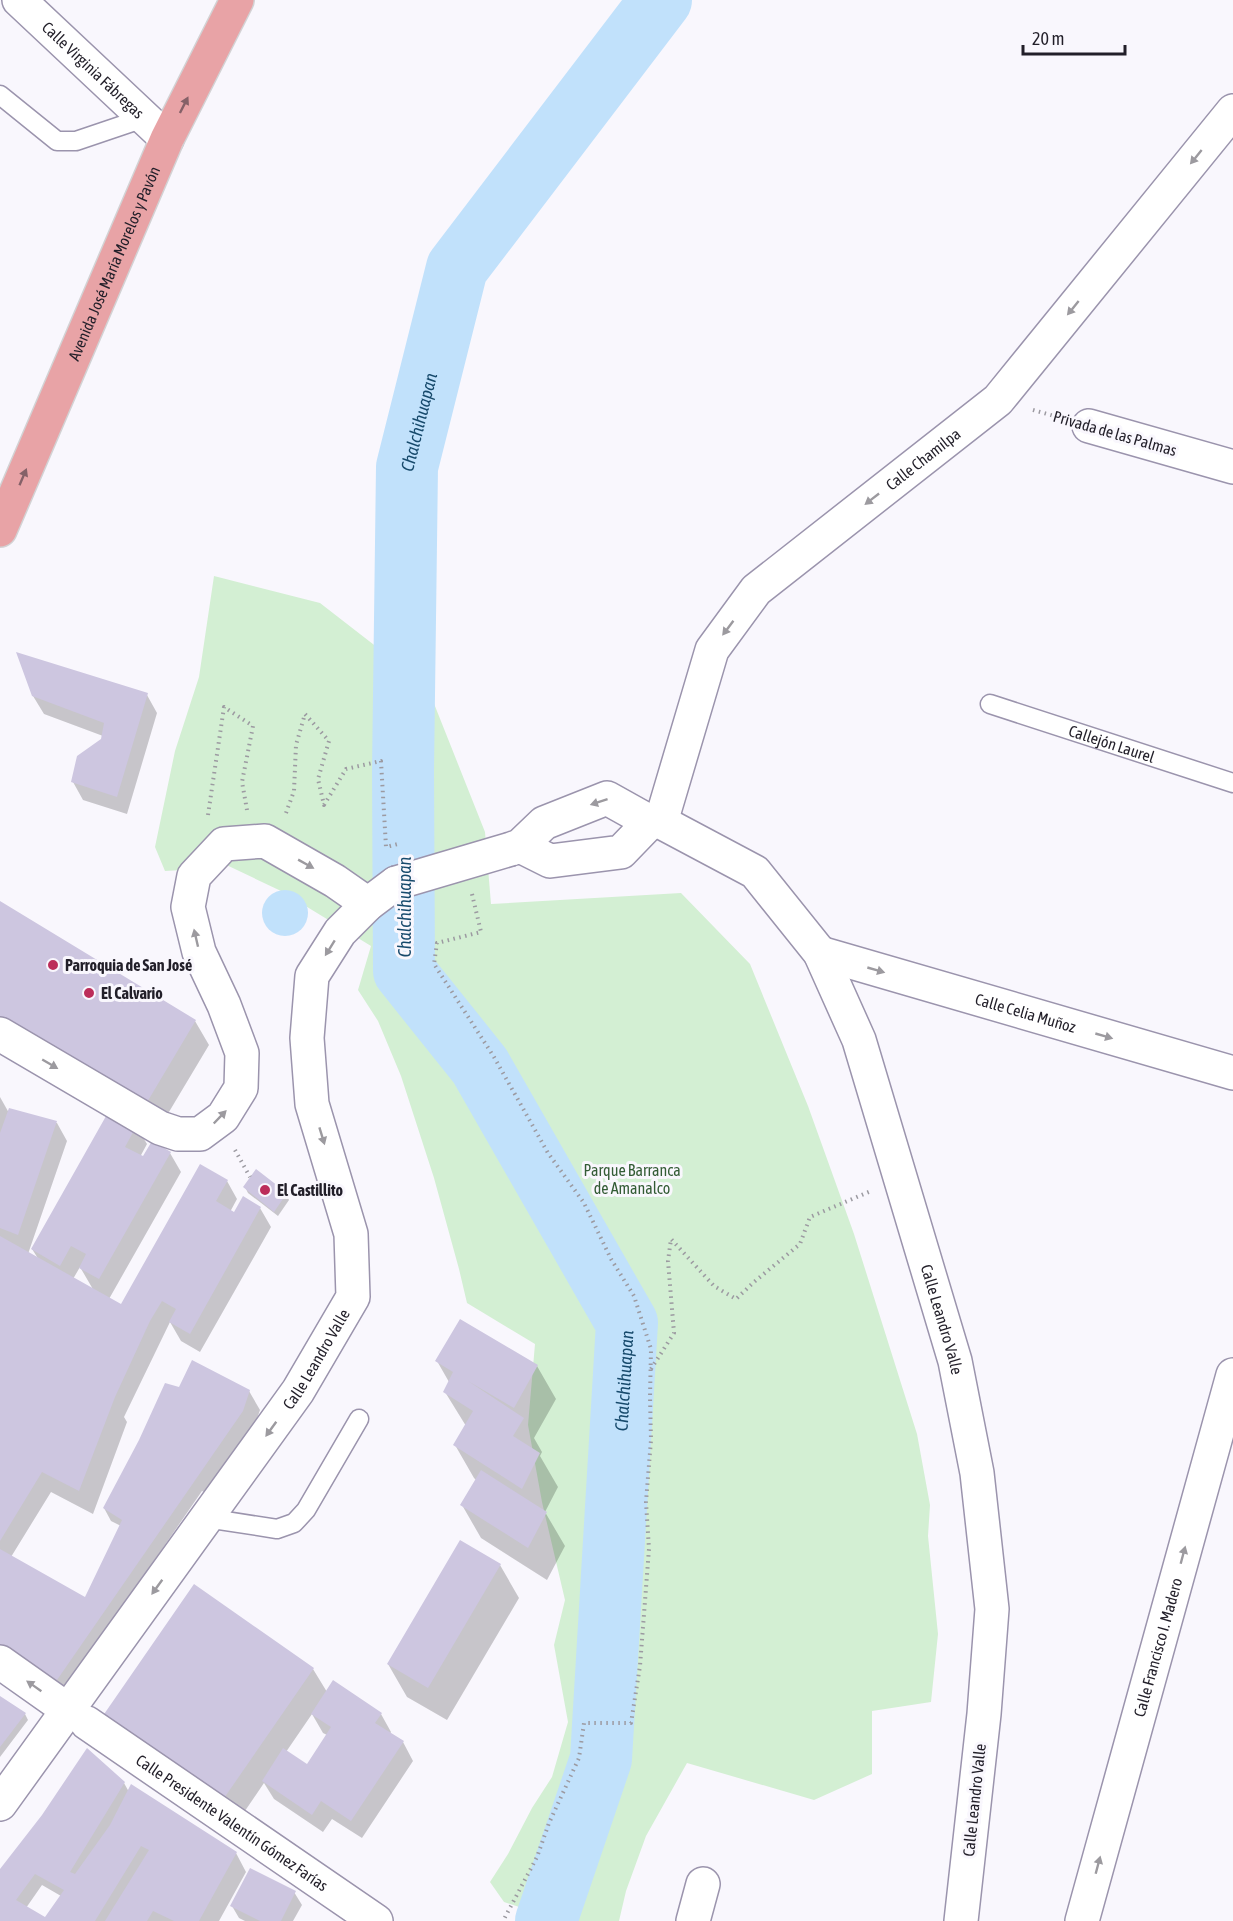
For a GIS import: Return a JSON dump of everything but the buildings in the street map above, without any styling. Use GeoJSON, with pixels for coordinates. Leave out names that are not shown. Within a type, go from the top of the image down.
{"type":"FeatureCollection","features":[{"type":"Feature","properties":{"kind":"main road","name":"Avenida José María Morelos y Pavón"},"geometry":{"type":"LineString","coordinates":[[0,530],[156,128],[237,0]]}},
{"type":"Feature","properties":{"kind":"street","name":"Calle Virginia Fábregas"},"geometry":{"type":"LineString","coordinates":[[19,0],[156,128]]}},
{"type":"Feature","properties":{"kind":"street","name":"Calle Chamilpa"},"geometry":{"type":"LineString","coordinates":[[656,822],[712,650],[756,590],[998,400],[1233,111]]}},
{"type":"Feature","properties":{"kind":"street","name":"Privada de las Palmas"},"geometry":{"type":"LineString","coordinates":[[1089,426],[1233,467]]}},
{"type":"Feature","properties":{"kind":"street","name":"Calle Leandro Valle"},"geometry":{"type":"LineString","coordinates":[[0,1804],[78,1717],[206,1518],[298,1391],[352,1297],[351,1234],[312,1104],[307,1038],[312,976],[340,932],[368,904],[396,883],[515,848],[544,823],[607,798],[755,872],[820,953],[860,1040],[955,1361],[977,1473],[992,1609],[984,1714],[961,1921]]}},
{"type":"Feature","properties":{"kind":"street"},"geometry":{"type":"LineString","coordinates":[[515,848],[550,861],[621,852],[656,822]]}},
{"type":"Feature","properties":{"kind":"street"},"geometry":{"type":"LineString","coordinates":[[0,1034],[160,1128],[178,1134],[200,1134],[223,1117],[241,1088],[242,1053],[224,1005],[199,952],[188,907],[194,876],[224,844],[265,841],[335,881],[368,904]]}},
{"type":"Feature","properties":{"kind":"street","name":"Calle Celia Muñoz"},"geometry":{"type":"LineString","coordinates":[[820,953],[1233,1073]]}},
{"type":"Feature","properties":{"kind":"street","name":"Calle Francisco I. Madero"},"geometry":{"type":"LineString","coordinates":[[1082,1921],[1233,1375]]}},
{"type":"Feature","properties":{"kind":"street","name":"Calle Presidente Valentín Gómez Farías"},"geometry":{"type":"LineString","coordinates":[[0,1662],[376,1921]]}},
{"type":"Feature","properties":{"kind":"street"},"geometry":{"type":"LineString","coordinates":[[693,1921],[703,1884]]}},
{"type":"Feature","properties":{"kind":"lane"},"geometry":{"type":"LineString","coordinates":[[0,95],[57,141],[76,141],[156,128]]}},
{"type":"Feature","properties":{"kind":"lane","name":"Callejón Laurel"},"geometry":{"type":"LineString","coordinates":[[990,704],[1233,783]]}},
{"type":"Feature","properties":{"kind":"lane"},"geometry":{"type":"LineString","coordinates":[[206,1518],[277,1529],[294,1523],[306,1510],[359,1419]]}},
{"type":"Feature","properties":{"kind":"path","name":"Privada de las Palmas"},"geometry":{"type":"LineString","coordinates":[[998,400],[1089,426]]}},
{"type":"Feature","properties":{"kind":"path"},"geometry":{"type":"LineString","coordinates":[[207,817],[225,707],[253,726],[242,782],[248,812]]}},
{"type":"Feature","properties":{"kind":"path"},"geometry":{"type":"LineString","coordinates":[[283,820],[294,791],[296,745],[305,714],[329,741],[318,778],[324,805],[346,769],[381,761],[386,847],[393,845]]}},
{"type":"Feature","properties":{"kind":"path"},"geometry":{"type":"LineString","coordinates":[[469,886],[481,932],[437,943],[434,964],[494,1057],[548,1154],[584,1203],[611,1259],[634,1296],[651,1349],[651,1440],[646,1502],[649,1550],[640,1666],[631,1723],[585,1723],[579,1758],[549,1823],[537,1857],[503,1921]]}},
{"type":"Feature","properties":{"kind":"path"},"geometry":{"type":"LineString","coordinates":[[651,1369],[674,1333],[668,1261],[670,1239],[714,1286],[735,1299],[800,1244],[810,1217],[901,1179]]}},
{"type":"Feature","properties":{"kind":"green space","name":"Parque Barranca de Amanalco"},"geometry":{"type":"Polygon","coordinates":[[[214,576],[320,603],[427,686],[485,832],[491,904],[681,893],[750,964],[808,1106],[854,1234],[917,1434],[930,1505],[928,1536],[938,1634],[931,1702],[872,1711],[872,1774],[814,1800],[687,1763],[646,1836],[626,1891],[619,1921],[561,1921],[504,1902],[490,1882],[552,1777],[568,1722],[554,1645],[565,1600],[542,1502],[528,1425],[535,1344],[467,1303],[434,1178],[401,1076],[378,1021],[358,990],[371,946],[281,891],[218,861],[200,869],[165,871],[155,847],[175,751],[199,677],[214,576]]]}},
{"type":"Feature","properties":{"kind":"water"},"geometry":{"type":"Polygon","coordinates":[[[285,890],[301,897],[308,913],[301,929],[285,936],[269,929],[262,913],[269,897],[285,890]]]}},
{"type":"Feature","properties":{"kind":"waterway","name":"Chalchihuapan"},"geometry":{"type":"LineString","coordinates":[[546,1921],[601,1759],[627,1323],[480,1066],[404,971],[403,771],[407,467],[457,268],[661,0]]}},
{"type":"Feature","properties":{"kind":"place","name":"Parroquia de San José"},"geometry":{"type":"Point","coordinates":[53,965]}},
{"type":"Feature","properties":{"kind":"place","name":"El Calvario"},"geometry":{"type":"Point","coordinates":[89,993]}},
{"type":"Feature","properties":{"kind":"place","name":"El Castillito"},"geometry":{"type":"Point","coordinates":[265,1190]}}]}
